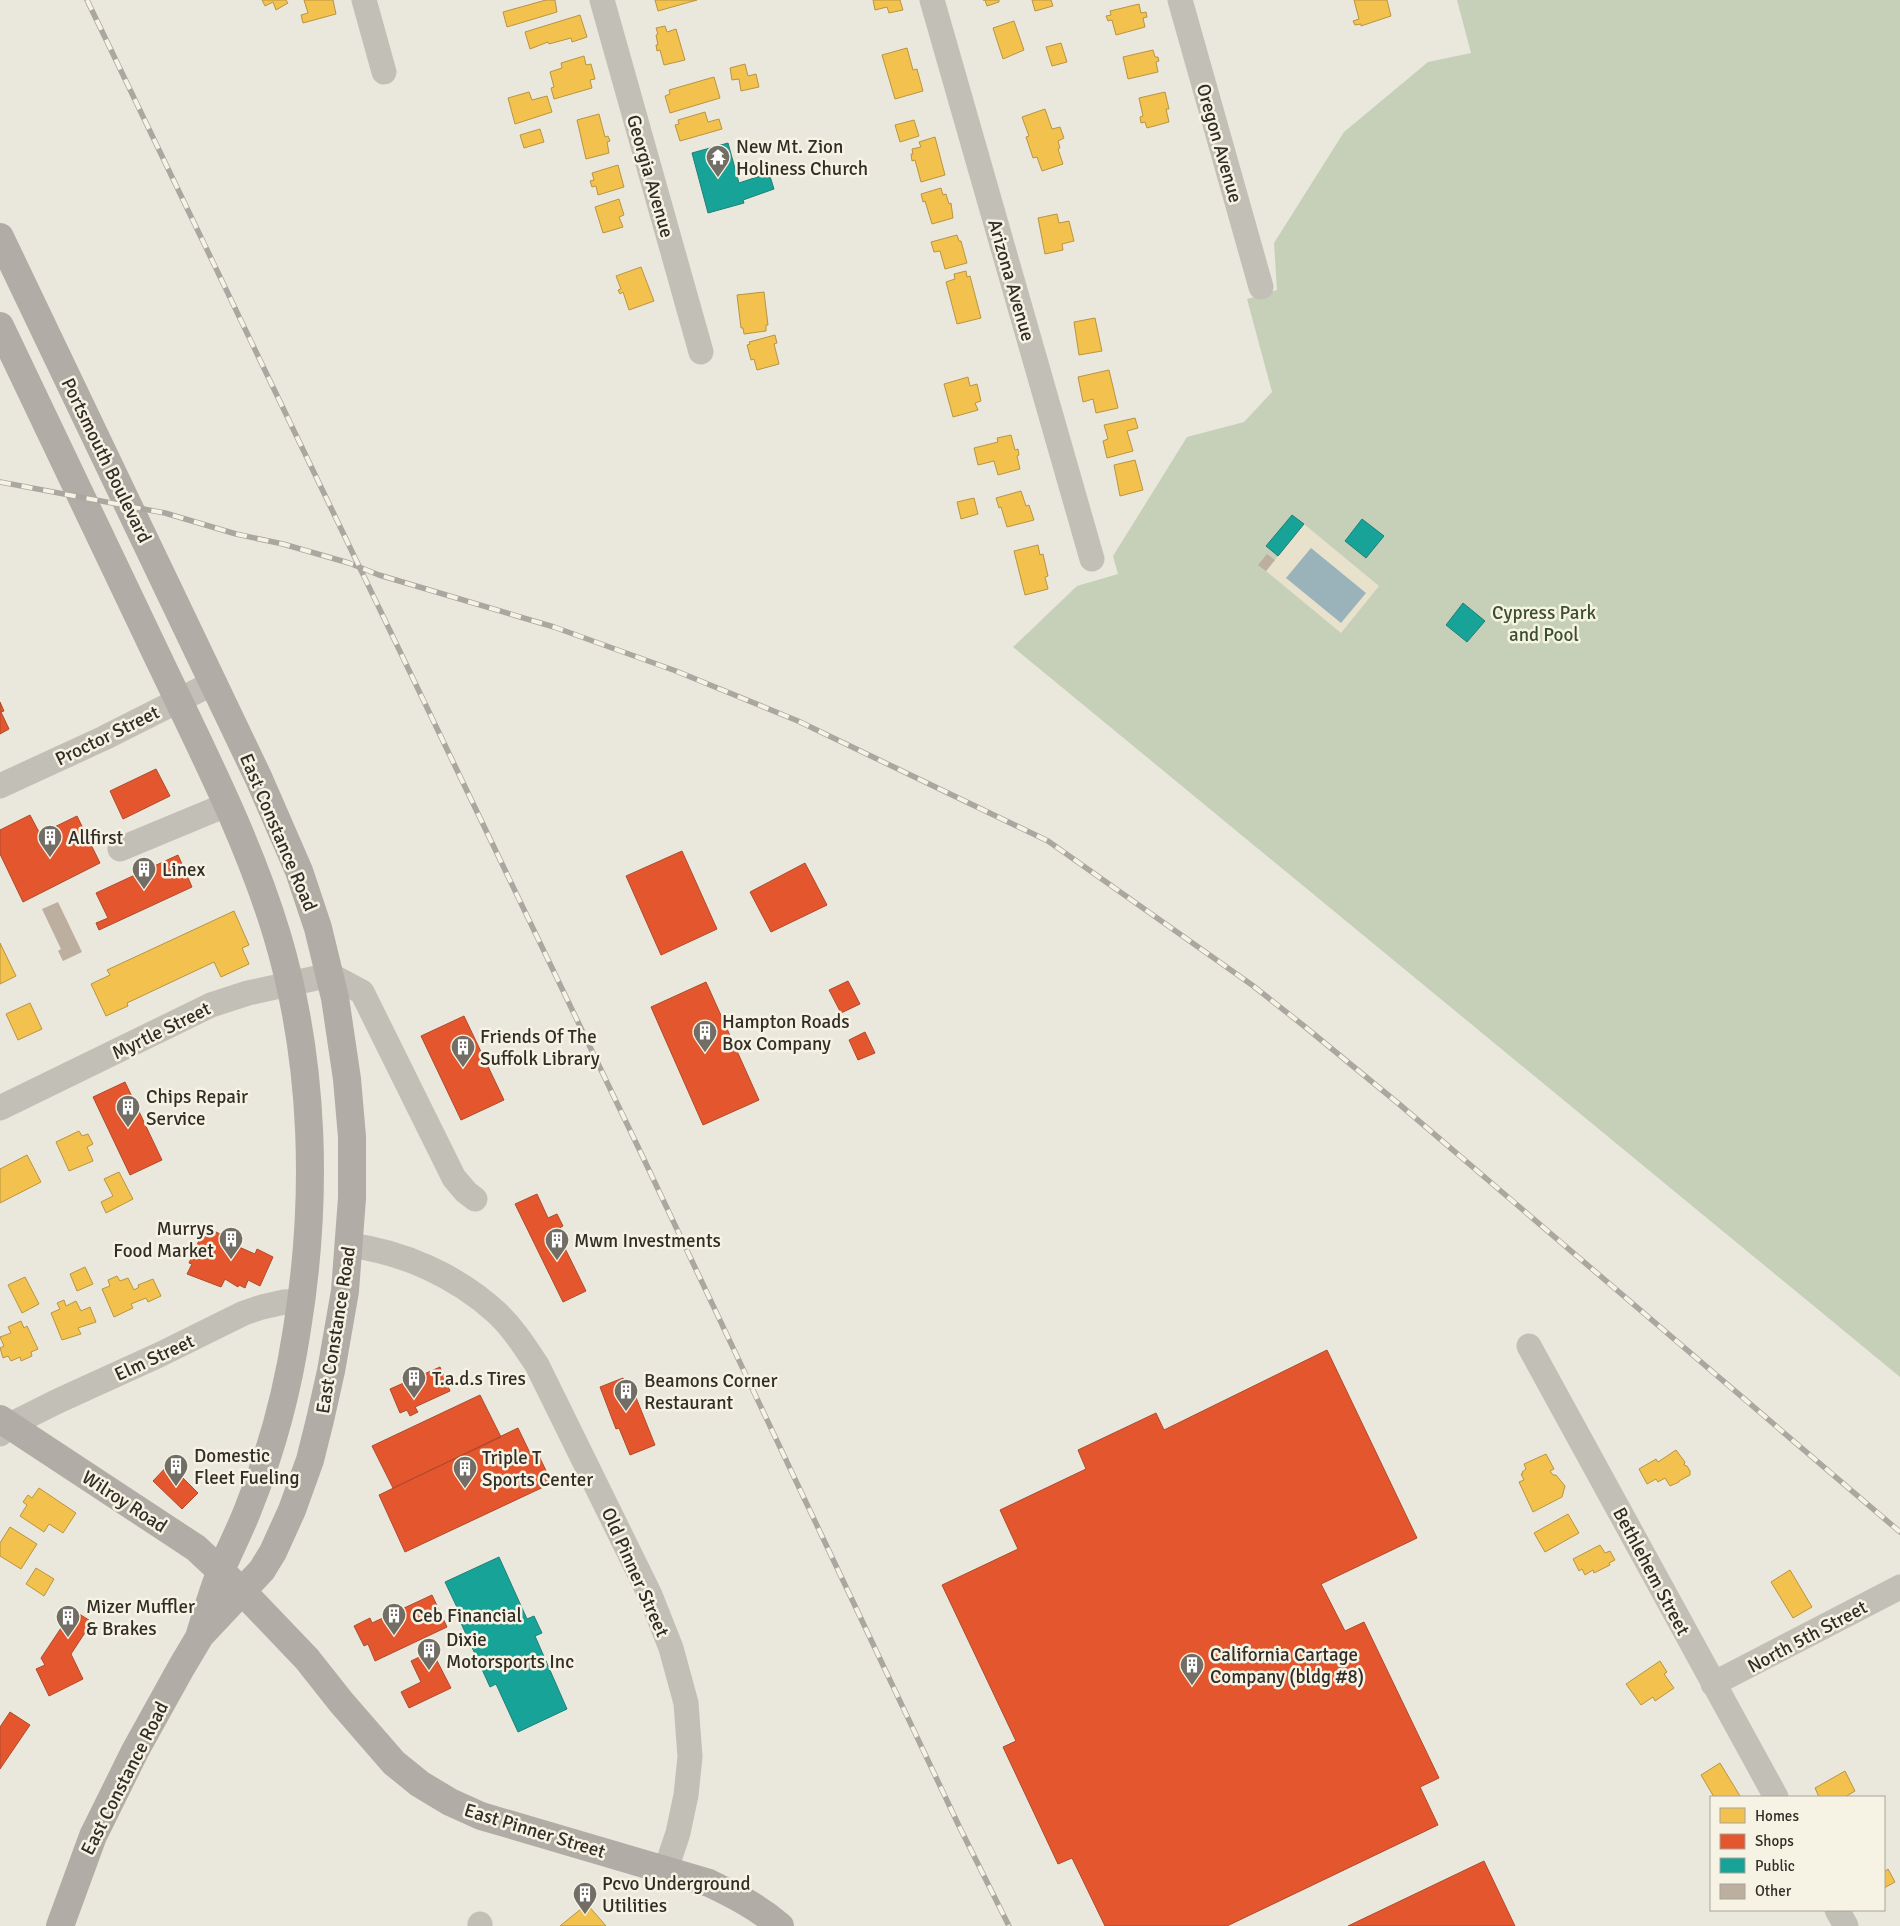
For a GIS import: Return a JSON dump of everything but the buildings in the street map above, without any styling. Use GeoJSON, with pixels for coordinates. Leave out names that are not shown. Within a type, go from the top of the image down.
{"type":"FeatureCollection","features":[{"type":"Feature","properties":{"kind":"main road","name":"Portsmouth Boulevard"},"geometry":{"type":"LineString","coordinates":[[0,237],[213,683]]}},
{"type":"Feature","properties":{"kind":"main road","name":"Portsmouth Boulevard"},"geometry":{"type":"LineString","coordinates":[[0,326],[178,700]]}},
{"type":"Feature","properties":{"kind":"main road","name":"East Constance Road"},"geometry":{"type":"LineString","coordinates":[[200,1636],[262,1570],[273,1552],[292,1510],[310,1460],[331,1371],[345,1291],[352,1198],[352,1137],[347,1079],[330,975],[318,928],[290,849],[213,683]]}},
{"type":"Feature","properties":{"kind":"main road","name":"East Constance Road"},"geometry":{"type":"LineString","coordinates":[[60,1926],[93,1836],[117,1786],[200,1636],[221,1570],[251,1504],[272,1439],[288,1380],[301,1302],[307,1240],[310,1168],[308,1130],[301,1046],[289,983],[278,937],[257,875],[178,700]]}},
{"type":"Feature","properties":{"kind":"main road","name":"Wilroy Road"},"geometry":{"type":"LineString","coordinates":[[3,1426],[196,1548],[243,1592]]}},
{"type":"Feature","properties":{"kind":"main road","name":"East Pinner Street"},"geometry":{"type":"LineString","coordinates":[[243,1592],[307,1659],[341,1702],[394,1763],[420,1784],[450,1802],[481,1816],[696,1878],[740,1897],[769,1916],[780,1926]]}},
{"type":"Feature","properties":{"kind":"street"},"geometry":{"type":"LineString","coordinates":[[364,0],[384,72]]}},
{"type":"Feature","properties":{"kind":"street","name":"Georgia Avenue"},"geometry":{"type":"LineString","coordinates":[[602,0],[701,352]]}},
{"type":"Feature","properties":{"kind":"street","name":"Arizona Avenue"},"geometry":{"type":"LineString","coordinates":[[932,0],[1092,559]]}},
{"type":"Feature","properties":{"kind":"street","name":"Oregon Avenue"},"geometry":{"type":"LineString","coordinates":[[1180,0],[1261,287]]}},
{"type":"Feature","properties":{"kind":"street","name":"Proctor Street"},"geometry":{"type":"LineString","coordinates":[[0,786],[213,683]]}},
{"type":"Feature","properties":{"kind":"street"},"geometry":{"type":"LineString","coordinates":[[120,849],[226,805]]}},
{"type":"Feature","properties":{"kind":"street"},"geometry":{"type":"LineString","coordinates":[[330,975],[362,992],[454,1178],[475,1199]]}},
{"type":"Feature","properties":{"kind":"street","name":"Myrtle Street"},"geometry":{"type":"LineString","coordinates":[[0,1108],[211,1006],[248,992],[330,975]]}},
{"type":"Feature","properties":{"kind":"street","name":"Old Pinner Street"},"geometry":{"type":"LineString","coordinates":[[349,1245],[387,1253],[429,1268],[473,1292],[498,1314],[519,1338],[537,1365],[650,1595],[671,1648],[686,1703],[690,1757],[686,1795],[678,1833],[666,1869]]}},
{"type":"Feature","properties":{"kind":"street","name":"Elm Street"},"geometry":{"type":"LineString","coordinates":[[3,1426],[159,1355],[244,1313],[284,1302],[301,1302]]}},
{"type":"Feature","properties":{"kind":"street","name":"Bethlehem Street"},"geometry":{"type":"LineString","coordinates":[[1529,1346],[1775,1796]]}},
{"type":"Feature","properties":{"kind":"street","name":"North 5th Street"},"geometry":{"type":"LineString","coordinates":[[1713,1684],[1900,1587]]}},
{"type":"Feature","properties":{"kind":"street"},"geometry":{"type":"LineString","coordinates":[[1838,1911],[1846,1926]]}},
{"type":"Feature","properties":{"kind":"green space","name":"Cypress Park and Pool"},"geometry":{"type":"Polygon","coordinates":[[[1457,0],[1900,0],[1900,1377],[1013,647],[1077,586],[1118,574],[1113,556],[1187,437],[1244,422],[1272,392],[1247,299],[1277,290],[1274,243],[1344,132],[1428,62],[1471,53],[1457,0]]]}},
{"type":"Feature","properties":{"kind":"shaded area"},"geometry":{"type":"Polygon","coordinates":[[[1304,524],[1379,586],[1341,633],[1266,571],[1304,524]]]}},
{"type":"Feature","properties":{"kind":"water"},"geometry":{"type":"Polygon","coordinates":[[[1311,548],[1366,593],[1341,623],[1286,578],[1311,548]]]}},
{"type":"Feature","properties":{"kind":"railway"},"geometry":{"type":"LineString","coordinates":[[87,0],[640,1151],[959,1826],[1009,1926]]}},
{"type":"Feature","properties":{"kind":"railway"},"geometry":{"type":"LineString","coordinates":[[0,482],[165,513],[236,534],[283,544],[349,563],[379,575],[554,627],[676,671],[798,721],[1048,841],[1252,985],[1304,1026],[1399,1104],[1900,1532]]}},
{"type":"Feature","properties":{"kind":"place","name":"New Mt. Zion Holiness Church"},"geometry":{"type":"Point","coordinates":[718,178]}},
{"type":"Feature","properties":{"kind":"place","name":"Allfirst"},"geometry":{"type":"Point","coordinates":[50,858]}},
{"type":"Feature","properties":{"kind":"place","name":"Linex"},"geometry":{"type":"Point","coordinates":[144,890]}},
{"type":"Feature","properties":{"kind":"place","name":"Hampton Roads Box Company"},"geometry":{"type":"Point","coordinates":[705,1053]}},
{"type":"Feature","properties":{"kind":"place","name":"Friends Of The Suffolk Library"},"geometry":{"type":"Point","coordinates":[463,1068]}},
{"type":"Feature","properties":{"kind":"place","name":"Chips Repair Service"},"geometry":{"type":"Point","coordinates":[128,1128]}},
{"type":"Feature","properties":{"kind":"place","name":"Murrys Food Market"},"geometry":{"type":"Point","coordinates":[231,1260]}},
{"type":"Feature","properties":{"kind":"place","name":"Mwm Investments"},"geometry":{"type":"Point","coordinates":[557,1261]}},
{"type":"Feature","properties":{"kind":"place","name":"T.a.d.s Tires"},"geometry":{"type":"Point","coordinates":[414,1399]}},
{"type":"Feature","properties":{"kind":"place","name":"Beamons Corner Restaurant"},"geometry":{"type":"Point","coordinates":[626,1412]}},
{"type":"Feature","properties":{"kind":"place","name":"Domestic Fleet Fueling"},"geometry":{"type":"Point","coordinates":[176,1487]}},
{"type":"Feature","properties":{"kind":"place","name":"Triple T Sports Center"},"geometry":{"type":"Point","coordinates":[465,1489]}},
{"type":"Feature","properties":{"kind":"place","name":"Ceb Financial"},"geometry":{"type":"Point","coordinates":[394,1636]}},
{"type":"Feature","properties":{"kind":"place","name":"Mizer Muffler & Brakes"},"geometry":{"type":"Point","coordinates":[68,1638]}},
{"type":"Feature","properties":{"kind":"place","name":"Dixie Motorsports Inc"},"geometry":{"type":"Point","coordinates":[429,1671]}},
{"type":"Feature","properties":{"kind":"place","name":"California Cartage Company (bldg #8)"},"geometry":{"type":"Point","coordinates":[1192,1686]}},
{"type":"Feature","properties":{"kind":"place","name":"Pcvo Underground Utilities"},"geometry":{"type":"Point","coordinates":[585,1915]}}]}
